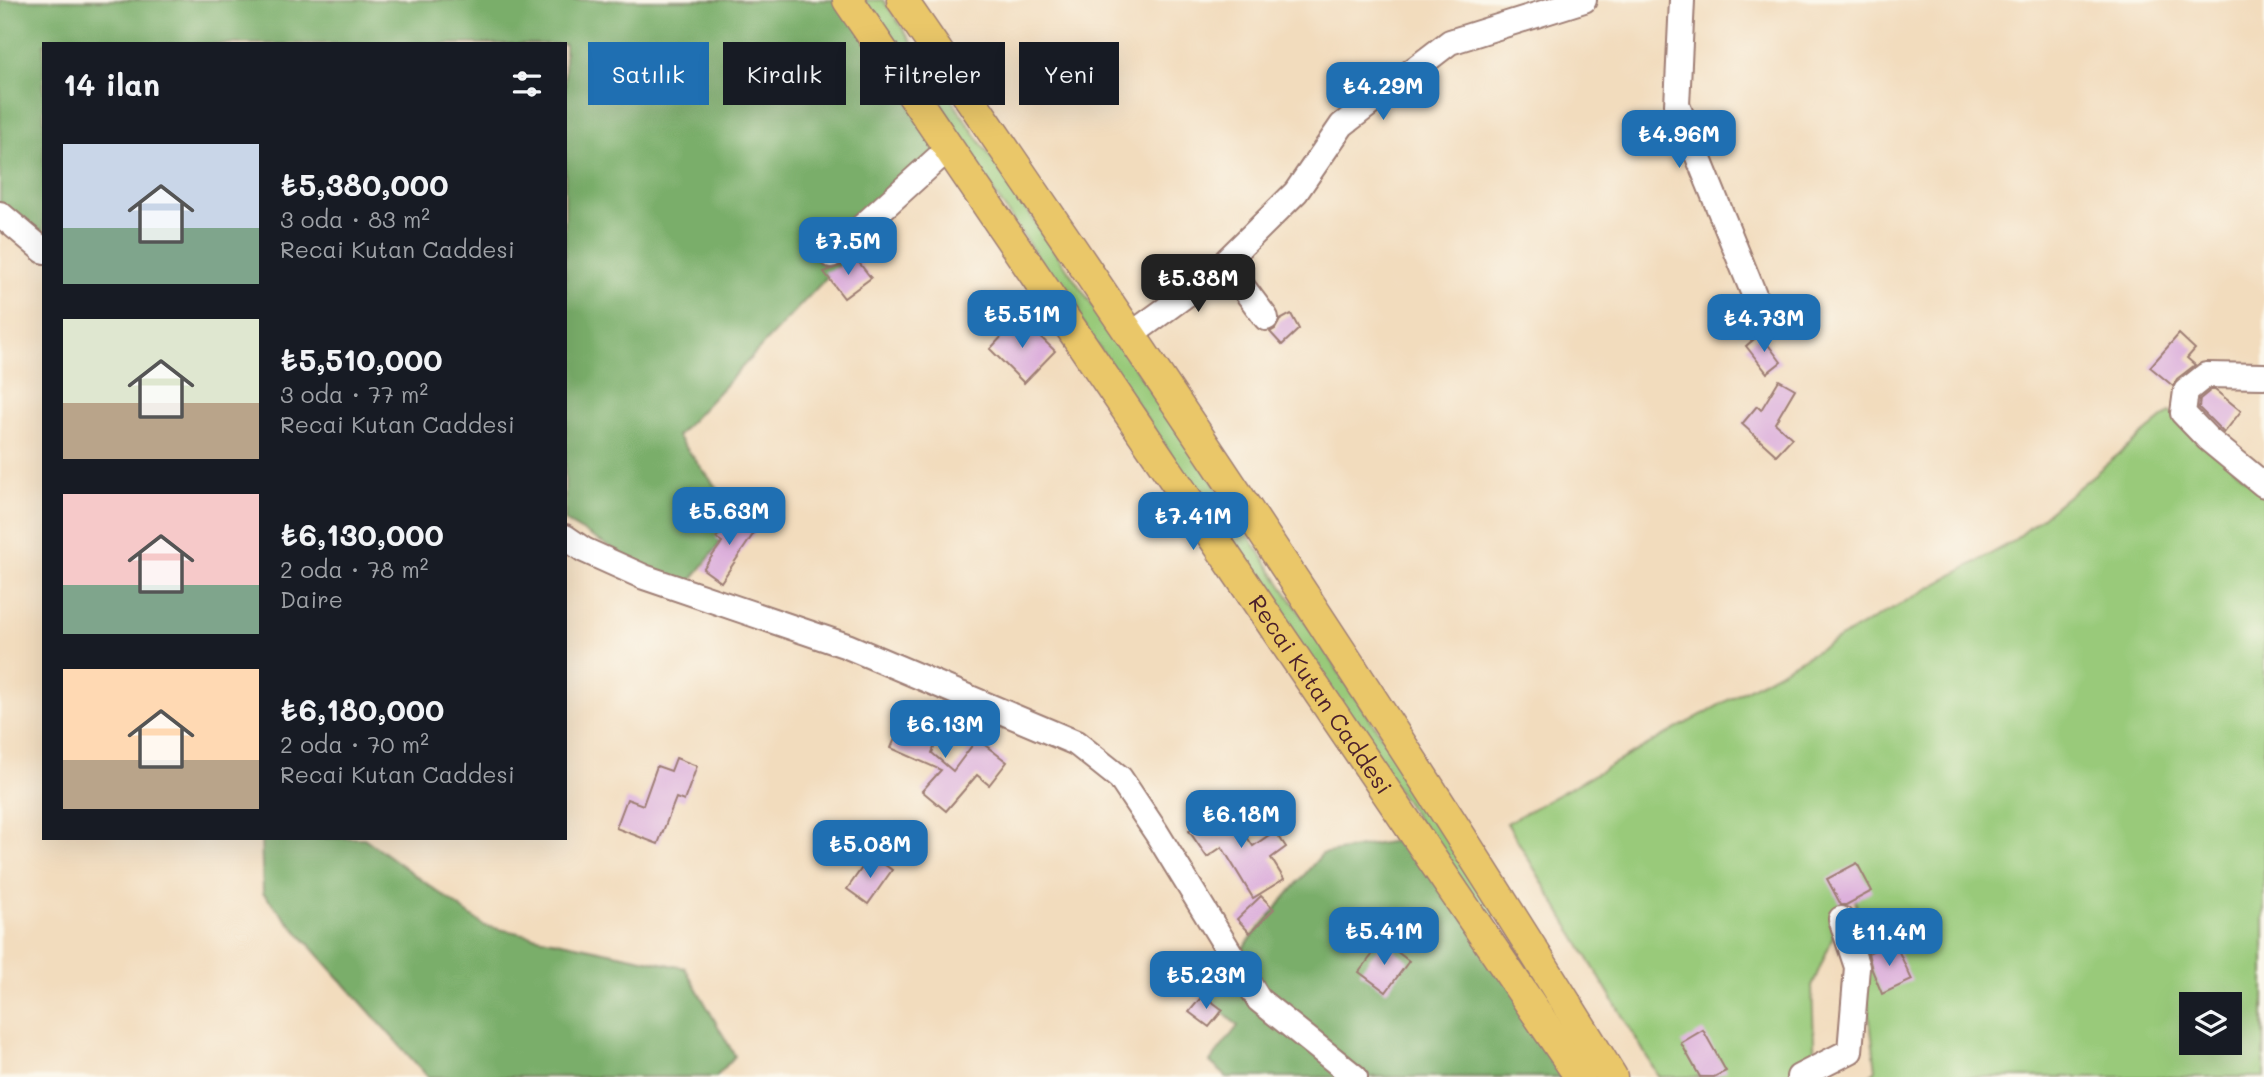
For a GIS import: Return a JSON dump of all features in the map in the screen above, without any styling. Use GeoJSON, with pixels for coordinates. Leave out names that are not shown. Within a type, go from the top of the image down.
{"type":"FeatureCollection","features":[{"type":"Feature","properties":{"kind":"main road","name":"Recai Kutan Caddesi"},"geometry":{"type":"LineString","coordinates":[[848,0],[1580,1077]]}},
{"type":"Feature","properties":{"kind":"main road","name":"Recai Kutan Caddesi"},"geometry":{"type":"LineString","coordinates":[[902,0],[1132,334],[1353,670],[1612,1077]]}},
{"type":"Feature","properties":{"kind":"street"},"geometry":{"type":"LineString","coordinates":[[1132,334],[1209,278],[1296,192],[1342,125],[1450,41],[1584,0]]}},
{"type":"Feature","properties":{"kind":"street"},"geometry":{"type":"LineString","coordinates":[[1682,0],[1677,105],[1766,324]]}},
{"type":"Feature","properties":{"kind":"street"},"geometry":{"type":"LineString","coordinates":[[831,255],[949,148]]}},
{"type":"Feature","properties":{"kind":"street"},"geometry":{"type":"LineString","coordinates":[[0,214],[42,249]]}},
{"type":"Feature","properties":{"kind":"street"},"geometry":{"type":"LineString","coordinates":[[1209,278],[1242,286],[1266,318]]}},
{"type":"Feature","properties":{"kind":"street"},"geometry":{"type":"LineString","coordinates":[[2264,376],[2206,375],[2186,391],[2183,413],[2208,439],[2264,485]]}},
{"type":"Feature","properties":{"kind":"street"},"geometry":{"type":"LineString","coordinates":[[567,538],[584,550],[644,577],[846,646],[1076,743],[1120,778],[1259,1000],[1355,1077]]}},
{"type":"Feature","properties":{"kind":"street"},"geometry":{"type":"LineString","coordinates":[[1799,1077],[1850,1051],[1857,967],[1841,919]]}},
{"type":"Feature","properties":{"kind":"green space"},"geometry":{"type":"Polygon","coordinates":[[[0,0],[848,0],[877,42],[860,42],[860,105],[920,105],[949,148],[677,436],[740,518],[684,590],[567,522],[567,42],[42,42],[42,238],[0,212],[0,0]]]}},
{"type":"Feature","properties":{"kind":"green space"},"geometry":{"type":"Polygon","coordinates":[[[864,0],[883,0],[912,42],[892,42],[864,0]]]}},
{"type":"Feature","properties":{"kind":"green space"},"geometry":{"type":"Polygon","coordinates":[[[935,105],[955,105],[1205,470],[1499,913],[1486,921],[935,105]]]}},
{"type":"Feature","properties":{"kind":"green space"},"geometry":{"type":"Polygon","coordinates":[[[2170,412],[2264,494],[2264,1077],[1868,1077],[1876,1070],[1854,888],[1812,986],[1815,1069],[1789,1077],[1659,1077],[1507,823],[2012,542],[2170,412]]]}},
{"type":"Feature","properties":{"kind":"green space"},"geometry":{"type":"Polygon","coordinates":[[[1417,837],[1584,1077],[1227,1077],[1210,1062],[1238,1026],[1203,995],[1322,854],[1417,837]]]}},
{"type":"Feature","properties":{"kind":"green space"},"geometry":{"type":"Polygon","coordinates":[[[261,840],[367,840],[485,926],[685,968],[735,1056],[716,1077],[428,1077],[263,893],[261,840]]]}},
{"type":"Feature","properties":{"kind":"building"},"geometry":{"type":"Polygon","coordinates":[[[853,255],[871,278],[844,298],[824,272],[840,266],[853,255]]]}},
{"type":"Feature","properties":{"kind":"building"},"geometry":{"type":"Polygon","coordinates":[[[1291,314],[1299,329],[1282,345],[1270,332],[1280,320],[1291,314]]]}},
{"type":"Feature","properties":{"kind":"building"},"geometry":{"type":"Polygon","coordinates":[[[1020,317],[1055,351],[1024,383],[990,349],[1020,317]]]}},
{"type":"Feature","properties":{"kind":"building"},"geometry":{"type":"Polygon","coordinates":[[[2179,334],[2195,349],[2187,358],[2195,365],[2177,379],[2173,386],[2150,367],[2179,334]]]}},
{"type":"Feature","properties":{"kind":"building"},"geometry":{"type":"Polygon","coordinates":[[[1758,336],[1763,338],[1781,362],[1767,373],[1746,346],[1758,336]]]}},
{"type":"Feature","properties":{"kind":"building"},"geometry":{"type":"Polygon","coordinates":[[[1779,380],[1795,389],[1775,423],[1792,438],[1776,455],[1742,424],[1757,406],[1761,410],[1779,380]]]}},
{"type":"Feature","properties":{"kind":"building"},"geometry":{"type":"Polygon","coordinates":[[[2215,390],[2241,411],[2224,433],[2199,408],[2200,399],[2215,390]]]}},
{"type":"Feature","properties":{"kind":"building"},"geometry":{"type":"Polygon","coordinates":[[[733,514],[756,530],[721,582],[703,569],[722,542],[716,538],[733,514]]]}},
{"type":"Feature","properties":{"kind":"building"},"geometry":{"type":"Polygon","coordinates":[[[907,710],[943,725],[932,753],[953,771],[977,739],[1007,762],[989,785],[977,775],[946,811],[922,791],[941,770],[891,748],[907,710]]]}},
{"type":"Feature","properties":{"kind":"building"},"geometry":{"type":"Polygon","coordinates":[[[676,758],[697,766],[684,801],[676,798],[658,844],[616,828],[627,799],[643,805],[657,766],[671,771],[676,758]]]}},
{"type":"Feature","properties":{"kind":"building"},"geometry":{"type":"Polygon","coordinates":[[[1226,806],[1253,846],[1275,831],[1286,847],[1271,858],[1284,879],[1253,898],[1222,847],[1207,857],[1189,831],[1226,806]]]}},
{"type":"Feature","properties":{"kind":"building"},"geometry":{"type":"Polygon","coordinates":[[[871,855],[892,870],[868,904],[847,889],[871,855]]]}},
{"type":"Feature","properties":{"kind":"building"},"geometry":{"type":"Polygon","coordinates":[[[1857,863],[1872,891],[1841,905],[1827,879],[1857,863]]]}},
{"type":"Feature","properties":{"kind":"building"},"geometry":{"type":"Polygon","coordinates":[[[1261,896],[1274,909],[1250,933],[1237,919],[1261,896]]]}},
{"type":"Feature","properties":{"kind":"building"},"geometry":{"type":"Polygon","coordinates":[[[1383,941],[1409,961],[1386,992],[1359,972],[1383,941]]]}},
{"type":"Feature","properties":{"kind":"building"},"geometry":{"type":"Polygon","coordinates":[[[1894,941],[1912,980],[1882,994],[1868,953],[1894,941]]]}},
{"type":"Feature","properties":{"kind":"building"},"geometry":{"type":"Polygon","coordinates":[[[1203,995],[1223,1010],[1209,1027],[1189,1012],[1203,995]]]}},
{"type":"Feature","properties":{"kind":"building"},"geometry":{"type":"Polygon","coordinates":[[[1703,1030],[1726,1071],[1714,1077],[1700,1077],[1681,1043],[1703,1030]]]}}]}
